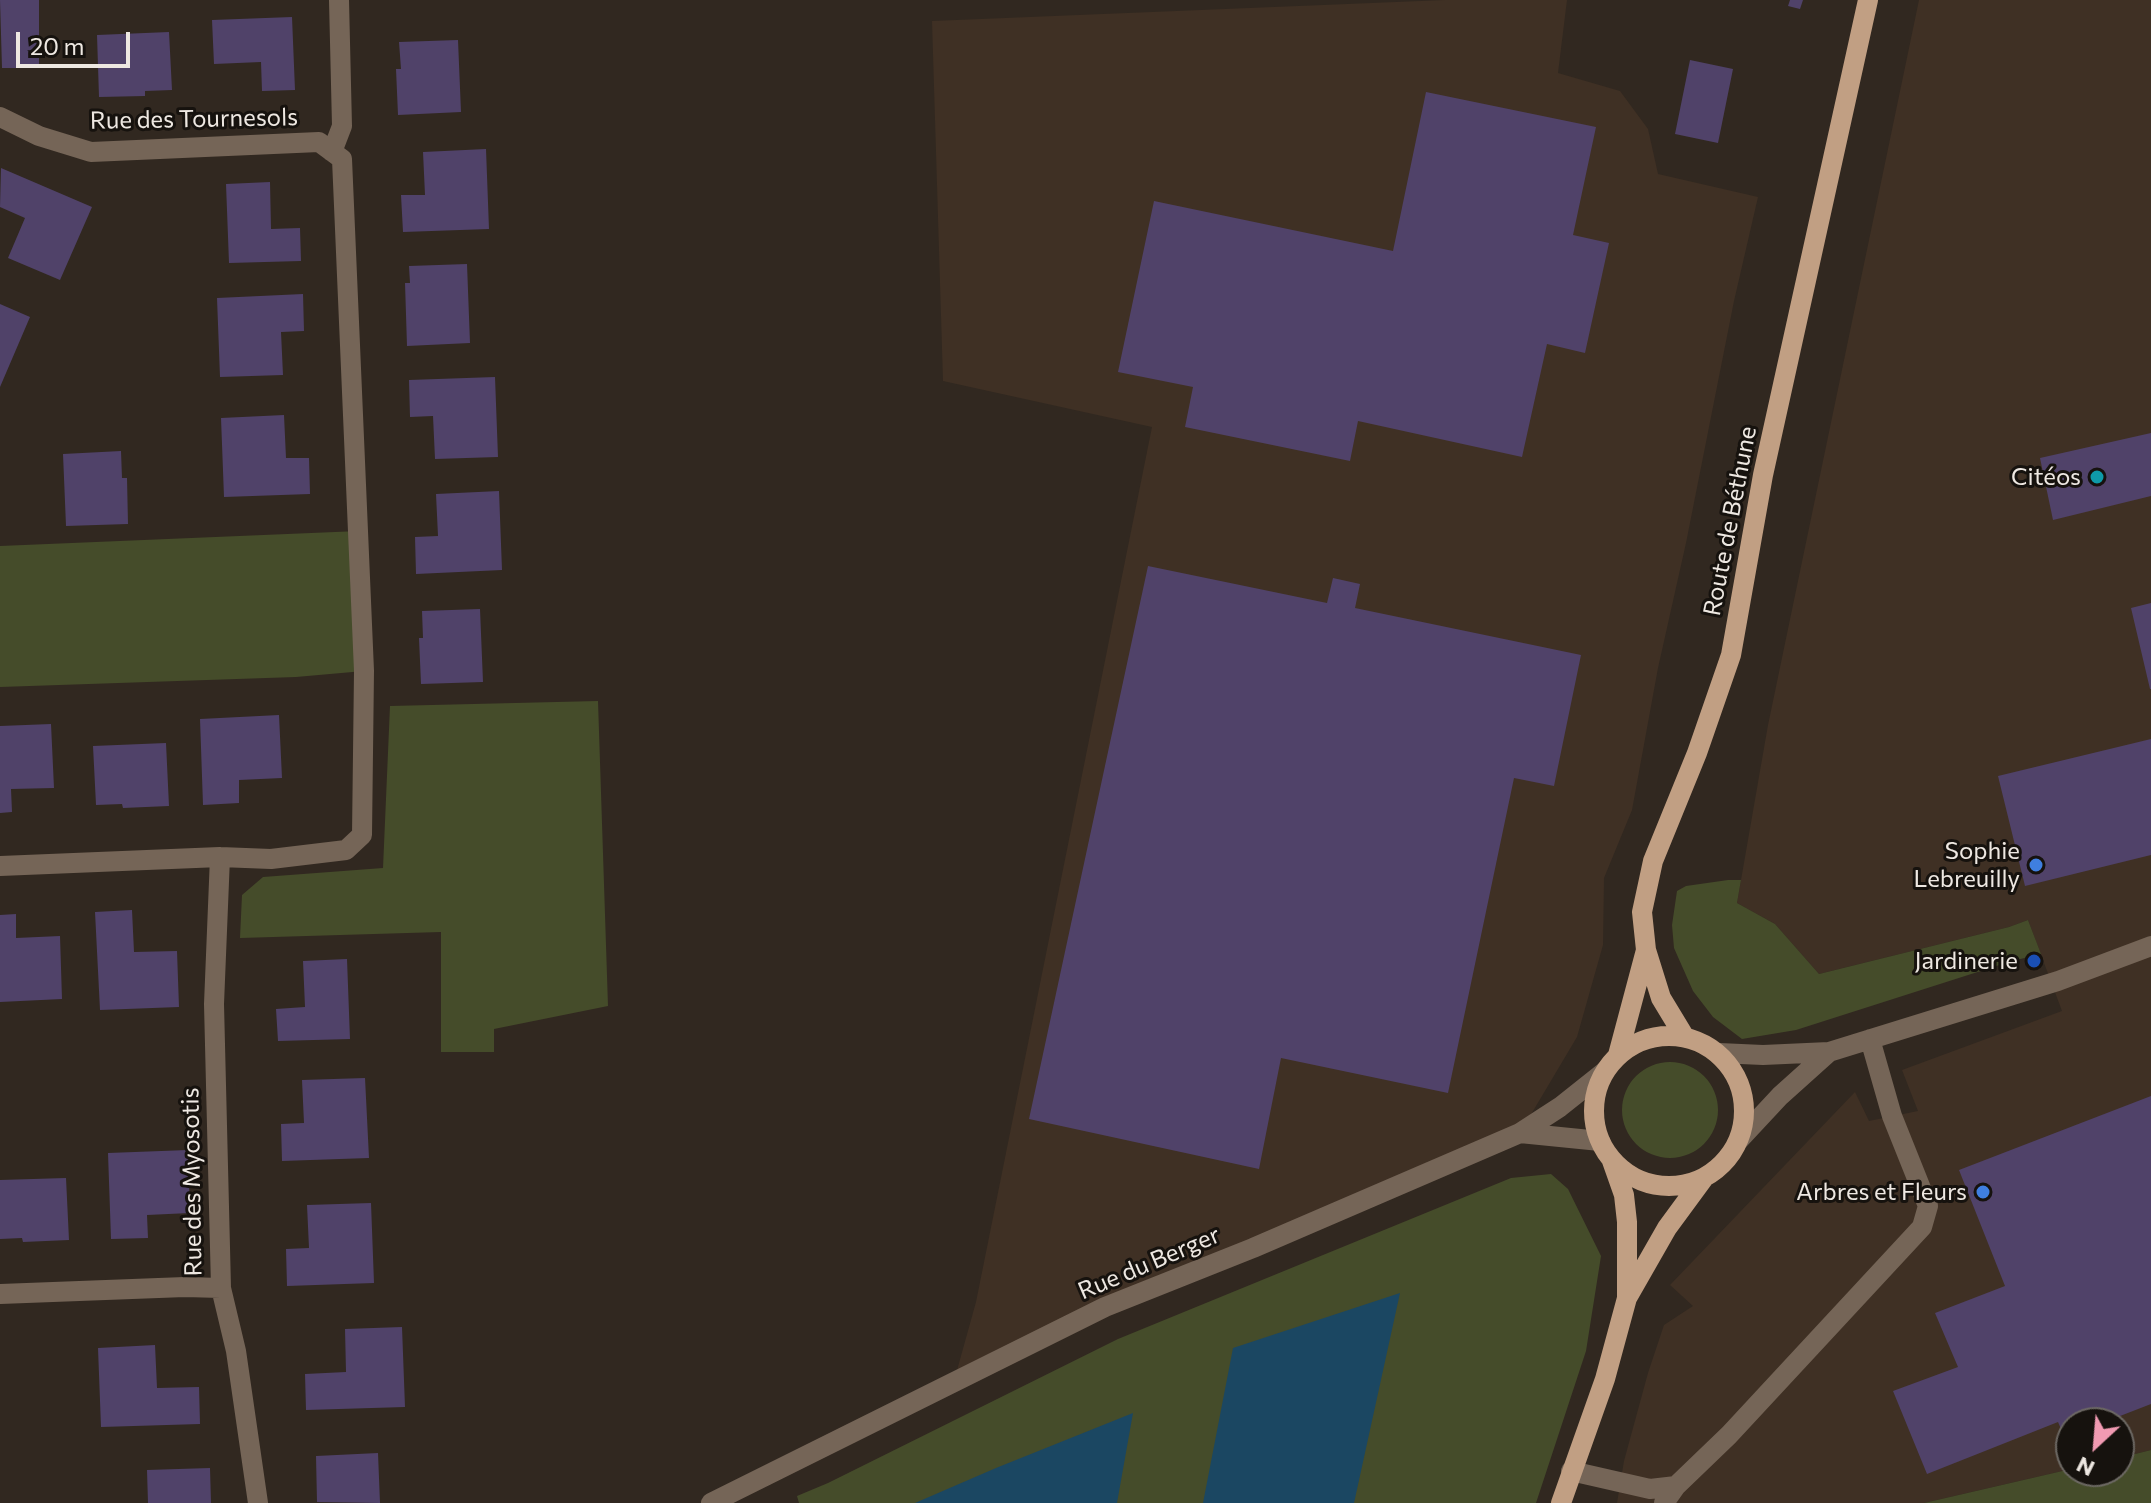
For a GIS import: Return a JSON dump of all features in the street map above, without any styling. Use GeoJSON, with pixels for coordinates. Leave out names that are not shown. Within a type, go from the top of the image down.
{"type":"FeatureCollection","features":[{"type":"Feature","properties":{"kind":"main road","name":"Route de Béthune"},"geometry":{"type":"LineString","coordinates":[[1684,1036],[1661,998],[1646,950],[1642,912],[1653,861],[1697,753],[1731,655],[1763,475],[1868,0]]}},
{"type":"Feature","properties":{"kind":"main road"},"geometry":{"type":"LineString","coordinates":[[1618,1055],[1646,950]]}},
{"type":"Feature","properties":{"kind":"main road"},"geometry":{"type":"LineString","coordinates":[[1561,1503],[1605,1379],[1627,1298],[1667,1228],[1703,1179],[1724,1163],[1739,1140],[1744,1125],[1743,1093],[1738,1078],[1719,1053],[1684,1036],[1660,1036],[1637,1042],[1618,1055],[1604,1072],[1595,1093],[1594,1118],[1600,1141],[1612,1161],[1624,1195],[1627,1298]]}},
{"type":"Feature","properties":{"kind":"main road"},"geometry":{"type":"LineString","coordinates":[[1612,1161],[1639,1180],[1671,1187],[1703,1179]]}},
{"type":"Feature","properties":{"kind":"street"},"geometry":{"type":"LineString","coordinates":[[0,866],[220,857],[271,859],[346,850],[362,835],[364,671],[337,155],[342,126],[339,0]]}},
{"type":"Feature","properties":{"kind":"street","name":"Rue des Tournesols"},"geometry":{"type":"LineString","coordinates":[[0,117],[39,136],[91,152],[319,142],[337,155]]}},
{"type":"Feature","properties":{"kind":"street","name":"Rue des Myosotis"},"geometry":{"type":"LineString","coordinates":[[220,857],[214,1004],[221,1288],[236,1351],[258,1503]]}},
{"type":"Feature","properties":{"kind":"street"},"geometry":{"type":"LineString","coordinates":[[1719,1053],[1829,1052],[2058,981],[2151,946]]}},
{"type":"Feature","properties":{"kind":"street"},"geometry":{"type":"LineString","coordinates":[[1571,1471],[1670,1495],[1922,1227],[1928,1206],[1892,1116],[1870,1039]]}},
{"type":"Feature","properties":{"kind":"street"},"geometry":{"type":"LineString","coordinates":[[1739,1140],[1780,1096],[1829,1052]]}},
{"type":"Feature","properties":{"kind":"street","name":"Rue du Berger"},"geometry":{"type":"LineString","coordinates":[[711,1503],[1105,1307],[1253,1248],[1520,1133],[1560,1107],[1604,1072]]}},
{"type":"Feature","properties":{"kind":"street"},"geometry":{"type":"LineString","coordinates":[[1520,1133],[1600,1141]]}},
{"type":"Feature","properties":{"kind":"street"},"geometry":{"type":"LineString","coordinates":[[0,1294],[221,1288]]}},
{"type":"Feature","properties":{"kind":"shaded area"},"geometry":{"type":"Polygon","coordinates":[[[1445,0],[1567,0],[1558,73],[1620,91],[1648,129],[1658,174],[1758,197],[1658,668],[1632,810],[1604,878],[1603,945],[1577,1037],[1520,1133],[954,1381],[976,1302],[1152,427],[943,381],[932,21],[1445,0]]]}},
{"type":"Feature","properties":{"kind":"shaded area"},"geometry":{"type":"Polygon","coordinates":[[[1919,0],[2151,0],[2151,1450],[2135,1454],[2135,1407],[2055,1407],[2055,1473],[1924,1503],[1617,1503],[1624,1461],[1664,1325],[1693,1306],[1670,1285],[1855,1092],[1869,1121],[1918,1111],[1902,1070],[2062,1011],[2028,920],[1819,974],[1775,924],[1737,903],[1768,725],[1919,0]]]}},
{"type":"Feature","properties":{"kind":"green space"},"geometry":{"type":"Polygon","coordinates":[[[359,531],[364,671],[296,677],[0,687],[0,546],[359,531]]]}},
{"type":"Feature","properties":{"kind":"green space"},"geometry":{"type":"Polygon","coordinates":[[[598,701],[608,1006],[494,1029],[494,1052],[441,1052],[441,932],[240,938],[242,895],[263,877],[383,868],[390,706],[598,701]]]}},
{"type":"Feature","properties":{"kind":"green space"},"geometry":{"type":"Polygon","coordinates":[[[1741,880],[1737,903],[1775,924],[1819,974],[2028,920],[2041,954],[1796,1030],[1742,1039],[1713,1017],[1693,991],[1674,948],[1672,925],[1677,891],[1686,886],[1741,880]]]}},
{"type":"Feature","properties":{"kind":"green space"},"geometry":{"type":"Polygon","coordinates":[[[1661,1062],[1679,1062],[1697,1070],[1710,1083],[1718,1101],[1715,1129],[1697,1150],[1679,1158],[1661,1158],[1643,1150],[1630,1137],[1622,1119],[1622,1101],[1630,1083],[1643,1070],[1661,1062]]]}},
{"type":"Feature","properties":{"kind":"green space"},"geometry":{"type":"Polygon","coordinates":[[[1551,1174],[1568,1189],[1601,1256],[1586,1351],[1536,1503],[799,1503],[797,1496],[1118,1339],[1511,1178],[1551,1174]]]}},
{"type":"Feature","properties":{"kind":"green space"},"geometry":{"type":"Polygon","coordinates":[[[2151,1450],[2151,1503],[1924,1503],[2055,1473],[2055,1487],[2135,1487],[2135,1454],[2151,1450]]]}},
{"type":"Feature","properties":{"kind":"water"},"geometry":{"type":"Polygon","coordinates":[[[1400,1293],[1354,1503],[1203,1503],[1233,1348],[1400,1293]]]}},
{"type":"Feature","properties":{"kind":"water"},"geometry":{"type":"Polygon","coordinates":[[[1133,1413],[1117,1503],[915,1503],[996,1468],[1133,1413]]]}},
{"type":"Feature","properties":{"kind":"building"},"geometry":{"type":"Polygon","coordinates":[[[0,0],[39,0],[39,68],[2,68],[0,0]]]}},
{"type":"Feature","properties":{"kind":"building"},"geometry":{"type":"Polygon","coordinates":[[[1790,0],[1803,0],[1800,9],[1788,6],[1790,0]]]}},
{"type":"Feature","properties":{"kind":"building"},"geometry":{"type":"Polygon","coordinates":[[[292,17],[295,90],[262,91],[261,62],[214,64],[212,20],[292,17]]]}},
{"type":"Feature","properties":{"kind":"building"},"geometry":{"type":"Polygon","coordinates":[[[169,32],[172,90],[145,91],[145,96],[99,97],[97,35],[169,32]]]}},
{"type":"Feature","properties":{"kind":"building"},"geometry":{"type":"Polygon","coordinates":[[[458,40],[461,112],[398,115],[396,69],[401,69],[399,42],[458,40]]]}},
{"type":"Feature","properties":{"kind":"building"},"geometry":{"type":"Polygon","coordinates":[[[1690,60],[1733,69],[1718,143],[1675,134],[1690,60]]]}},
{"type":"Feature","properties":{"kind":"building"},"geometry":{"type":"Polygon","coordinates":[[[1426,92],[1596,127],[1573,235],[1609,243],[1585,353],[1547,344],[1522,457],[1358,421],[1350,461],[1185,427],[1193,387],[1118,372],[1154,201],[1393,251],[1426,92]]]}},
{"type":"Feature","properties":{"kind":"building"},"geometry":{"type":"Polygon","coordinates":[[[486,149],[489,229],[403,232],[401,195],[425,195],[423,152],[486,149]]]}},
{"type":"Feature","properties":{"kind":"building"},"geometry":{"type":"Polygon","coordinates":[[[1,168],[92,207],[60,280],[8,258],[25,218],[0,207],[1,168]]]}},
{"type":"Feature","properties":{"kind":"building"},"geometry":{"type":"Polygon","coordinates":[[[270,182],[271,229],[300,228],[301,261],[229,263],[226,184],[270,182]]]}},
{"type":"Feature","properties":{"kind":"building"},"geometry":{"type":"Polygon","coordinates":[[[467,264],[470,343],[407,346],[405,283],[410,283],[409,266],[467,264]]]}},
{"type":"Feature","properties":{"kind":"building"},"geometry":{"type":"Polygon","coordinates":[[[303,294],[304,331],[281,332],[283,375],[220,377],[217,298],[303,294]]]}},
{"type":"Feature","properties":{"kind":"building"},"geometry":{"type":"Polygon","coordinates":[[[0,304],[30,317],[0,387],[0,304]]]}},
{"type":"Feature","properties":{"kind":"building"},"geometry":{"type":"Polygon","coordinates":[[[495,377],[498,457],[435,459],[433,416],[410,417],[409,380],[495,377]]]}},
{"type":"Feature","properties":{"kind":"building"},"geometry":{"type":"Polygon","coordinates":[[[284,415],[286,458],[309,458],[310,494],[224,497],[221,418],[284,415]]]}},
{"type":"Feature","properties":{"kind":"building","name":"Citéos"},"geometry":{"type":"Polygon","coordinates":[[[2151,433],[2151,496],[2053,520],[2040,458],[2151,433]]]}},
{"type":"Feature","properties":{"kind":"building"},"geometry":{"type":"Polygon","coordinates":[[[121,451],[122,478],[127,478],[128,524],[66,526],[63,454],[121,451]]]}},
{"type":"Feature","properties":{"kind":"building"},"geometry":{"type":"Polygon","coordinates":[[[499,491],[502,570],[416,574],[415,537],[438,536],[436,494],[499,491]]]}},
{"type":"Feature","properties":{"kind":"building"},"geometry":{"type":"Polygon","coordinates":[[[1148,566],[1327,603],[1333,578],[1360,584],[1355,608],[1581,655],[1554,786],[1514,778],[1448,1093],[1281,1058],[1259,1169],[1029,1119],[1148,566]]]}},
{"type":"Feature","properties":{"kind":"building"},"geometry":{"type":"Polygon","coordinates":[[[2151,603],[2151,689],[2150,689],[2131,608],[2151,603]]]}},
{"type":"Feature","properties":{"kind":"building"},"geometry":{"type":"Polygon","coordinates":[[[480,609],[483,682],[421,684],[419,638],[423,638],[422,611],[480,609]]]}},
{"type":"Feature","properties":{"kind":"building"},"geometry":{"type":"Polygon","coordinates":[[[279,715],[282,778],[239,780],[239,803],[203,805],[200,719],[279,715]]]}},
{"type":"Feature","properties":{"kind":"building"},"geometry":{"type":"Polygon","coordinates":[[[51,724],[54,788],[11,789],[12,812],[0,813],[0,726],[51,724]]]}},
{"type":"Feature","properties":{"kind":"building"},"geometry":{"type":"Polygon","coordinates":[[[2151,739],[2151,855],[2025,886],[1998,776],[2151,739]]]}},
{"type":"Feature","properties":{"kind":"building"},"geometry":{"type":"Polygon","coordinates":[[[166,743],[169,806],[123,808],[122,804],[96,805],[93,746],[166,743]]]}},
{"type":"Feature","properties":{"kind":"building"},"geometry":{"type":"Polygon","coordinates":[[[132,910],[134,952],[177,951],[179,1007],[100,1010],[95,912],[132,910]]]}},
{"type":"Feature","properties":{"kind":"building"},"geometry":{"type":"Polygon","coordinates":[[[16,914],[16,938],[60,936],[62,999],[0,1002],[0,915],[16,914]]]}},
{"type":"Feature","properties":{"kind":"building"},"geometry":{"type":"Polygon","coordinates":[[[347,959],[350,1039],[278,1041],[276,1009],[305,1007],[303,961],[347,959]]]}},
{"type":"Feature","properties":{"kind":"building"},"geometry":{"type":"Polygon","coordinates":[[[365,1078],[369,1158],[282,1161],[281,1124],[304,1123],[302,1080],[365,1078]]]}},
{"type":"Feature","properties":{"kind":"building"},"geometry":{"type":"Polygon","coordinates":[[[2151,1096],[2151,1404],[2135,1410],[2135,1407],[2055,1407],[2055,1423],[1927,1474],[1893,1391],[1958,1367],[1935,1313],[2005,1286],[1959,1170],[2151,1096]]]}},
{"type":"Feature","properties":{"kind":"building"},"geometry":{"type":"Polygon","coordinates":[[[188,1150],[190,1213],[147,1215],[148,1238],[111,1239],[108,1153],[188,1150]]]}},
{"type":"Feature","properties":{"kind":"building"},"geometry":{"type":"Polygon","coordinates":[[[66,1178],[69,1240],[23,1242],[22,1238],[0,1239],[0,1180],[66,1178]]]}},
{"type":"Feature","properties":{"kind":"building"},"geometry":{"type":"Polygon","coordinates":[[[371,1203],[374,1283],[287,1286],[286,1249],[309,1248],[307,1205],[371,1203]]]}},
{"type":"Feature","properties":{"kind":"building"},"geometry":{"type":"Polygon","coordinates":[[[402,1327],[405,1407],[306,1410],[305,1374],[346,1372],[345,1329],[402,1327]]]}},
{"type":"Feature","properties":{"kind":"building"},"geometry":{"type":"Polygon","coordinates":[[[155,1345],[157,1388],[199,1387],[200,1424],[101,1427],[98,1348],[155,1345]]]}},
{"type":"Feature","properties":{"kind":"building"},"geometry":{"type":"Polygon","coordinates":[[[378,1453],[380,1503],[317,1502],[316,1456],[378,1453]]]}},
{"type":"Feature","properties":{"kind":"building"},"geometry":{"type":"Polygon","coordinates":[[[210,1468],[211,1503],[148,1503],[147,1470],[210,1468]]]}},
{"type":"Feature","properties":{"kind":"place","name":"Citéos"},"geometry":{"type":"Point","coordinates":[2097,477]}},
{"type":"Feature","properties":{"kind":"place","name":"Sophie Lebreuilly"},"geometry":{"type":"Point","coordinates":[2036,865]}},
{"type":"Feature","properties":{"kind":"place","name":"Jardinerie"},"geometry":{"type":"Point","coordinates":[2034,961]}},
{"type":"Feature","properties":{"kind":"place","name":"Arbres et Fleurs"},"geometry":{"type":"Point","coordinates":[1983,1192]}}]}
